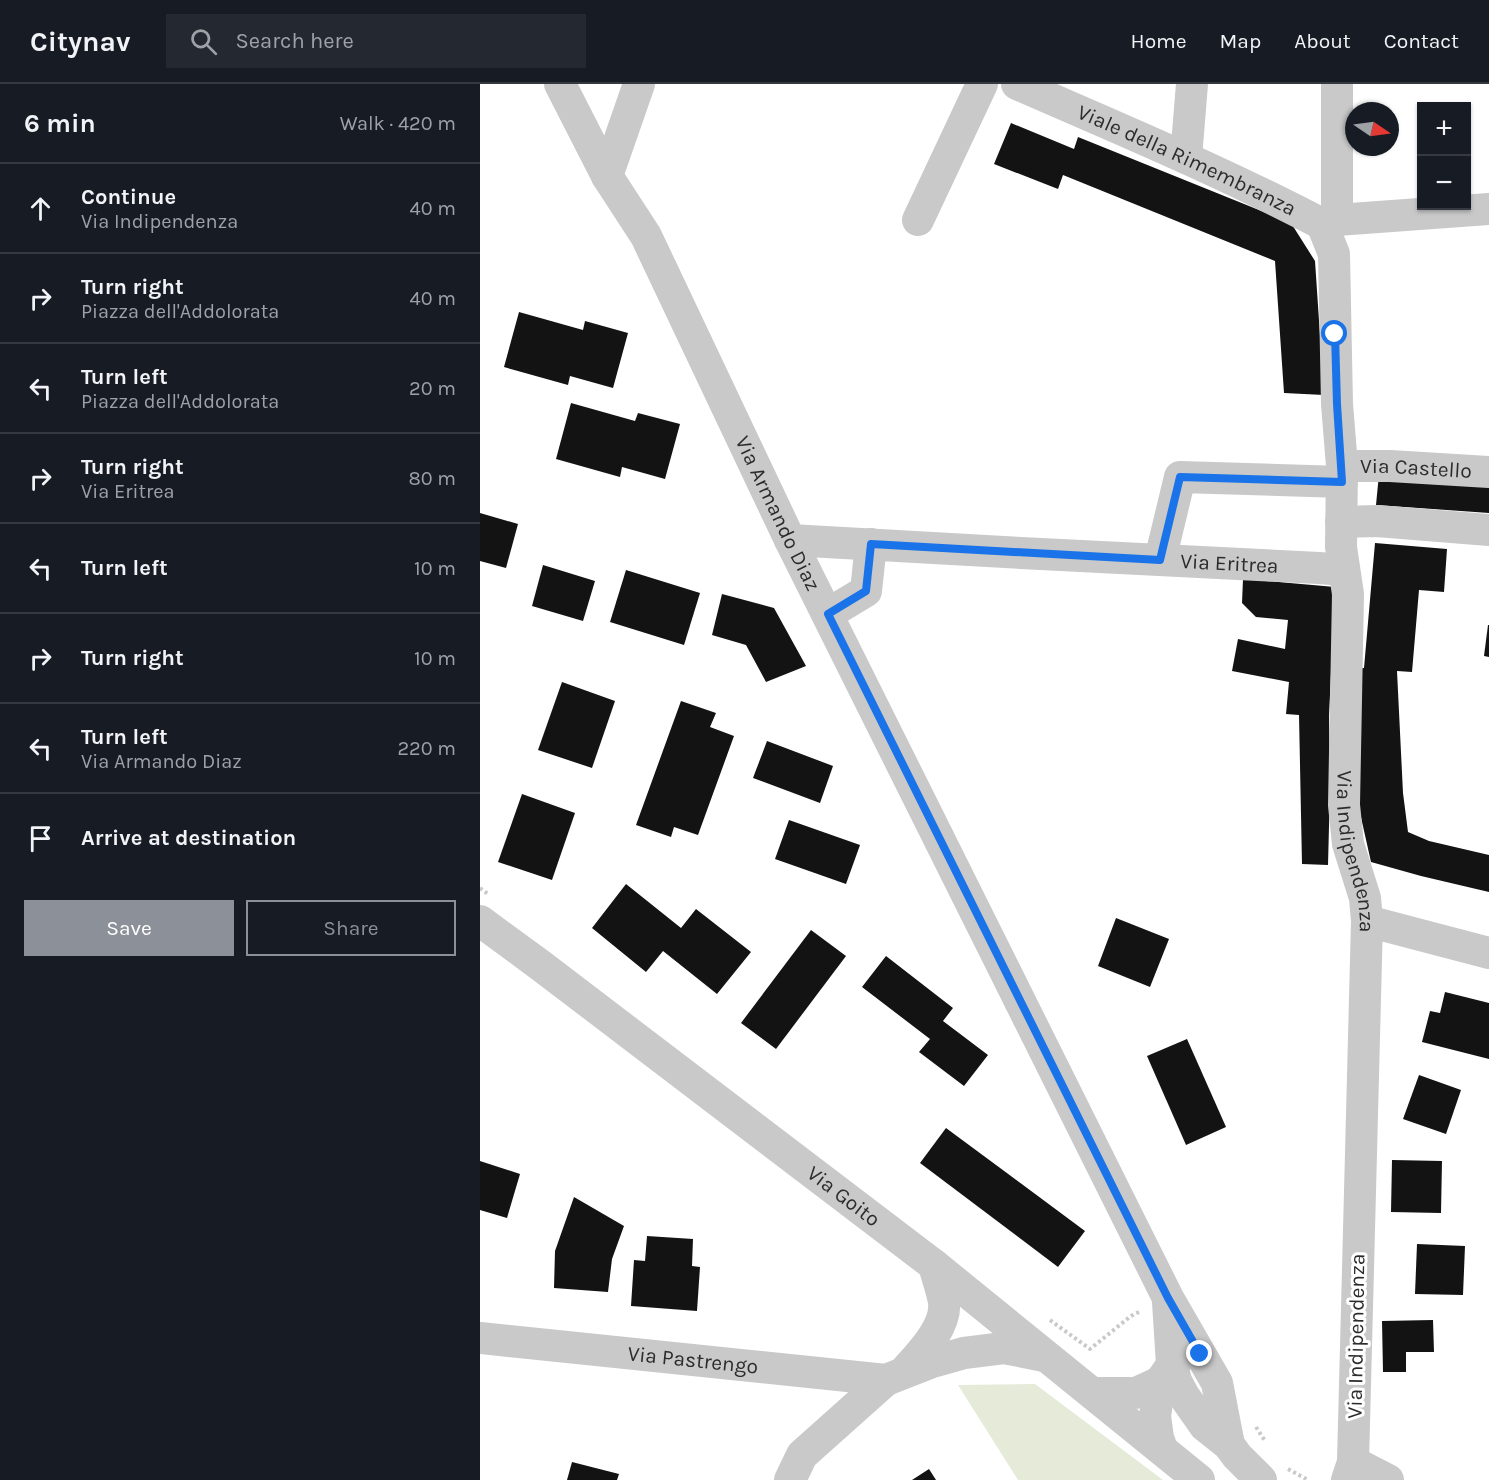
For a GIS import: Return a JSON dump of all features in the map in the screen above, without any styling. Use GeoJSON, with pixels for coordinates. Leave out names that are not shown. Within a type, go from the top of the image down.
{"type":"FeatureCollection","features":[{"type":"Feature","properties":{"kind":"street","name":"Via Armando Diaz"},"geometry":{"type":"LineString","coordinates":[[560,84],[607,176],[646,236],[790,540],[1168,1298],[1217,1383],[1229,1445]]}},
{"type":"Feature","properties":{"kind":"street"},"geometry":{"type":"LineString","coordinates":[[607,176],[639,84]]}},
{"type":"Feature","properties":{"kind":"street"},"geometry":{"type":"LineString","coordinates":[[918,220],[982,84]]}},
{"type":"Feature","properties":{"kind":"street","name":"Viale della Rimembranza"},"geometry":{"type":"LineString","coordinates":[[1017,84],[1186,158],[1288,206],[1329,222]]}},
{"type":"Feature","properties":{"kind":"street"},"geometry":{"type":"LineString","coordinates":[[1186,158],[1191,84]]}},
{"type":"Feature","properties":{"kind":"street"},"geometry":{"type":"LineString","coordinates":[[1337,84],[1329,222],[1489,209]]}},
{"type":"Feature","properties":{"kind":"street","name":"Via Indipendenza"},"geometry":{"type":"LineString","coordinates":[[1329,222],[1334,254],[1337,404],[1342,474],[1341,547],[1348,594],[1344,805],[1348,844],[1365,898],[1367,921],[1350,1471]]}},
{"type":"Feature","properties":{"kind":"street","name":"Via Castello"},"geometry":{"type":"LineString","coordinates":[[1160,560],[1180,477],[1342,474],[1390,466],[1489,472]]}},
{"type":"Feature","properties":{"kind":"street"},"geometry":{"type":"LineString","coordinates":[[1341,522],[1377,521],[1489,530]]}},
{"type":"Feature","properties":{"kind":"street","name":"Via Eritrea"},"geometry":{"type":"LineString","coordinates":[[790,540],[1344,570]]}},
{"type":"Feature","properties":{"kind":"street"},"geometry":{"type":"LineString","coordinates":[[828,614],[866,591],[871,544]]}},
{"type":"Feature","properties":{"kind":"street","name":"Via Goito"},"geometry":{"type":"LineString","coordinates":[[485,908],[540,965],[934,1265],[1197,1478]]}},
{"type":"Feature","properties":{"kind":"street"},"geometry":{"type":"LineString","coordinates":[[1367,921],[1489,954]]}},
{"type":"Feature","properties":{"kind":"street"},"geometry":{"type":"LineString","coordinates":[[790,1480],[802,1455],[930,1343],[941,1322],[944,1304],[934,1265]]}},
{"type":"Feature","properties":{"kind":"street","name":"Via Armando Diaz"},"geometry":{"type":"LineString","coordinates":[[1166,1374],[1168,1298]]}},
{"type":"Feature","properties":{"kind":"street","name":"Via Pastrengo"},"geometry":{"type":"LineString","coordinates":[[480,1338],[895,1376],[964,1353],[1004,1348],[1048,1357]]}},
{"type":"Feature","properties":{"kind":"street"},"geometry":{"type":"LineString","coordinates":[[1093,1394],[1136,1393],[1166,1374],[1182,1356],[1191,1352],[1200,1354]]}},
{"type":"Feature","properties":{"kind":"street"},"geometry":{"type":"LineString","coordinates":[[1166,1374],[1176,1381],[1192,1409],[1206,1425],[1229,1445],[1261,1480]]}},
{"type":"Feature","properties":{"kind":"street"},"geometry":{"type":"LineString","coordinates":[[1162,1449],[1155,1416],[1166,1374]]}},
{"type":"Feature","properties":{"kind":"street"},"geometry":{"type":"LineString","coordinates":[[1197,1478],[1229,1445]]}},
{"type":"Feature","properties":{"kind":"street"},"geometry":{"type":"LineString","coordinates":[[1350,1471],[1388,1480]]}},
{"type":"Feature","properties":{"kind":"path"},"geometry":{"type":"LineString","coordinates":[[480,888],[485,908]]}},
{"type":"Feature","properties":{"kind":"path"},"geometry":{"type":"LineString","coordinates":[[1042,1313],[1090,1349],[1131,1316],[1168,1298]]}},
{"type":"Feature","properties":{"kind":"green space"},"geometry":{"type":"Polygon","coordinates":[[[1035,1384],[1163,1480],[1018,1480],[958,1385],[1035,1384]]]}},
{"type":"Feature","properties":{"kind":"building"},"geometry":{"type":"Polygon","coordinates":[[[1011,123],[1074,149],[1078,137],[1291,223],[1315,261],[1324,395],[1284,393],[1275,261],[1063,175],[1058,189],[994,164],[1011,123]]]}},
{"type":"Feature","properties":{"kind":"building"},"geometry":{"type":"Polygon","coordinates":[[[519,312],[583,330],[585,321],[628,333],[613,388],[570,376],[568,385],[504,367],[519,312]]]}},
{"type":"Feature","properties":{"kind":"building"},"geometry":{"type":"Polygon","coordinates":[[[571,403],[635,421],[638,413],[680,424],[665,479],[622,467],[620,477],[556,459],[571,403]]]}},
{"type":"Feature","properties":{"kind":"building"},"geometry":{"type":"Polygon","coordinates":[[[1379,474],[1489,482],[1489,513],[1376,505],[1379,474]]]}},
{"type":"Feature","properties":{"kind":"building"},"geometry":{"type":"Polygon","coordinates":[[[480,513],[518,524],[506,568],[480,561],[480,513]]]}},
{"type":"Feature","properties":{"kind":"building"},"geometry":{"type":"Polygon","coordinates":[[[1375,543],[1447,549],[1444,592],[1419,590],[1412,672],[1397,671],[1403,793],[1408,832],[1429,841],[1489,855],[1489,892],[1371,862],[1356,795],[1355,669],[1364,668],[1375,543]]]}},
{"type":"Feature","properties":{"kind":"building"},"geometry":{"type":"Polygon","coordinates":[[[543,565],[595,581],[583,621],[532,606],[543,565]]]}},
{"type":"Feature","properties":{"kind":"building"},"geometry":{"type":"Polygon","coordinates":[[[626,570],[700,593],[684,645],[610,622],[626,570]]]}},
{"type":"Feature","properties":{"kind":"building"},"geometry":{"type":"Polygon","coordinates":[[[1243,579],[1335,587],[1329,716],[1328,865],[1302,864],[1299,715],[1286,714],[1289,682],[1232,671],[1238,639],[1285,649],[1288,620],[1256,617],[1242,603],[1243,579]]]}},
{"type":"Feature","properties":{"kind":"building"},"geometry":{"type":"Polygon","coordinates":[[[722,594],[774,608],[806,666],[766,682],[746,645],[712,635],[722,594]]]}},
{"type":"Feature","properties":{"kind":"building"},"geometry":{"type":"Polygon","coordinates":[[[1489,625],[1489,657],[1484,656],[1489,625]]]}},
{"type":"Feature","properties":{"kind":"building"},"geometry":{"type":"Polygon","coordinates":[[[562,682],[615,701],[592,768],[538,750],[562,682]]]}},
{"type":"Feature","properties":{"kind":"building"},"geometry":{"type":"Polygon","coordinates":[[[681,701],[716,713],[710,727],[734,736],[698,835],[674,827],[671,837],[636,825],[681,701]]]}},
{"type":"Feature","properties":{"kind":"building"},"geometry":{"type":"Polygon","coordinates":[[[767,741],[833,766],[820,803],[753,778],[767,741]]]}},
{"type":"Feature","properties":{"kind":"building"},"geometry":{"type":"Polygon","coordinates":[[[522,794],[575,813],[552,880],[498,862],[522,794]]]}},
{"type":"Feature","properties":{"kind":"building"},"geometry":{"type":"Polygon","coordinates":[[[789,820],[860,845],[846,884],[775,859],[789,820]]]}},
{"type":"Feature","properties":{"kind":"building"},"geometry":{"type":"Polygon","coordinates":[[[626,884],[681,928],[696,909],[751,952],[717,994],[663,951],[646,972],[592,928],[626,884]]]}},
{"type":"Feature","properties":{"kind":"building"},"geometry":{"type":"Polygon","coordinates":[[[1116,918],[1169,939],[1150,987],[1098,966],[1116,918]]]}},
{"type":"Feature","properties":{"kind":"building"},"geometry":{"type":"Polygon","coordinates":[[[811,930],[846,956],[776,1049],[741,1023],[811,930]]]}},
{"type":"Feature","properties":{"kind":"building"},"geometry":{"type":"Polygon","coordinates":[[[886,956],[953,1008],[943,1021],[988,1055],[964,1086],[919,1052],[930,1039],[862,987],[886,956]]]}},
{"type":"Feature","properties":{"kind":"building"},"geometry":{"type":"Polygon","coordinates":[[[1445,992],[1489,1003],[1489,1059],[1422,1042],[1430,1011],[1440,1013],[1445,992]]]}},
{"type":"Feature","properties":{"kind":"building"},"geometry":{"type":"Polygon","coordinates":[[[1187,1039],[1226,1127],[1186,1145],[1147,1056],[1187,1039]]]}},
{"type":"Feature","properties":{"kind":"building"},"geometry":{"type":"Polygon","coordinates":[[[1419,1075],[1461,1090],[1446,1134],[1403,1119],[1419,1075]]]}},
{"type":"Feature","properties":{"kind":"building"},"geometry":{"type":"Polygon","coordinates":[[[946,1128],[1085,1231],[1058,1267],[920,1163],[946,1128]]]}},
{"type":"Feature","properties":{"kind":"building"},"geometry":{"type":"Polygon","coordinates":[[[1392,1160],[1442,1161],[1441,1213],[1391,1212],[1392,1160]]]}},
{"type":"Feature","properties":{"kind":"building"},"geometry":{"type":"Polygon","coordinates":[[[480,1161],[520,1174],[507,1218],[480,1210],[480,1161]]]}},
{"type":"Feature","properties":{"kind":"building"},"geometry":{"type":"Polygon","coordinates":[[[574,1197],[624,1226],[612,1259],[608,1292],[554,1288],[555,1251],[574,1197]]]}},
{"type":"Feature","properties":{"kind":"building"},"geometry":{"type":"Polygon","coordinates":[[[647,1236],[693,1239],[692,1266],[700,1267],[697,1311],[631,1306],[634,1260],[645,1261],[647,1236]]]}},
{"type":"Feature","properties":{"kind":"building"},"geometry":{"type":"Polygon","coordinates":[[[1417,1244],[1465,1246],[1463,1295],[1415,1294],[1417,1244]]]}},
{"type":"Feature","properties":{"kind":"building"},"geometry":{"type":"Polygon","coordinates":[[[1433,1320],[1434,1352],[1406,1352],[1406,1372],[1383,1372],[1382,1321],[1433,1320]]]}},
{"type":"Feature","properties":{"kind":"building"},"geometry":{"type":"Polygon","coordinates":[[[572,1462],[619,1474],[617,1480],[567,1480],[572,1462]]]}},
{"type":"Feature","properties":{"kind":"building"},"geometry":{"type":"Polygon","coordinates":[[[929,1469],[936,1480],[912,1480],[929,1469]]]}},
{"type":"Feature","properties":{"kind":"route"},"geometry":{"type":"LineString","coordinates":[[1200,1354],[1168,1298],[828,614],[866,591],[871,544],[1160,560],[1180,477],[1342,482],[1335,334]]}}]}
